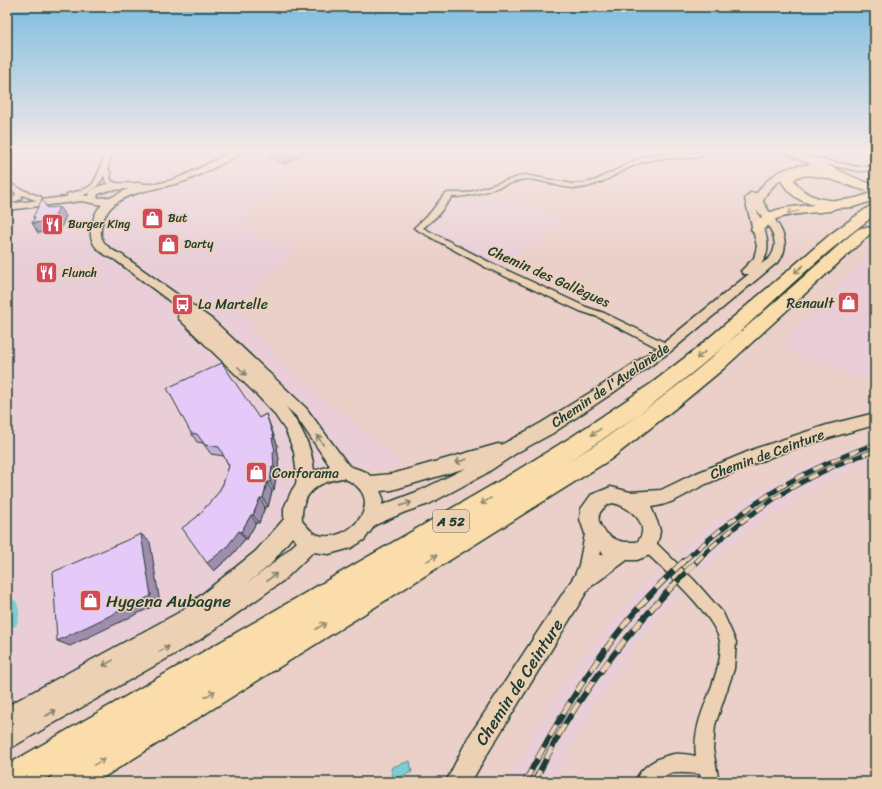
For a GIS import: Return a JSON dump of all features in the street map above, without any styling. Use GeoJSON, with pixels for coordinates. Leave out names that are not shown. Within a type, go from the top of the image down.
{"type":"FeatureCollection","features":[{"type":"Feature","properties":{"kind":"highway"},"geometry":{"type":"LineString","coordinates":[[791,187],[801,195],[818,201],[845,204]]}},
{"type":"Feature","properties":{"kind":"highway"},"geometry":{"type":"LineString","coordinates":[[758,229],[767,218],[845,204],[875,196]]}},
{"type":"Feature","properties":{"kind":"highway","name":"A 52"},"geometry":{"type":"LineString","coordinates":[[10,782],[516,483],[581,442],[659,388],[703,354],[837,236],[875,209]]}},
{"type":"Feature","properties":{"kind":"highway","name":"A 52"},"geometry":{"type":"LineString","coordinates":[[66,782],[603,452],[675,398],[716,364],[851,242],[875,224]]}},
{"type":"Feature","properties":{"kind":"main road"},"geometry":{"type":"LineString","coordinates":[[7,205],[82,198],[131,187]]}},
{"type":"Feature","properties":{"kind":"main road"},"geometry":{"type":"LineString","coordinates":[[123,188],[136,189],[151,187]]}},
{"type":"Feature","properties":{"kind":"main road","name":"Chemin de l'Avelanède"},"geometry":{"type":"LineString","coordinates":[[703,316],[761,257],[764,245],[750,209],[750,199],[758,187]]}},
{"type":"Feature","properties":{"kind":"main road","name":"Chemin de l'Avelanède"},"geometry":{"type":"LineString","coordinates":[[512,447],[546,428],[603,392],[666,348],[703,316],[776,258],[781,244],[780,236],[776,227],[767,218],[758,202],[762,190],[766,187]]}},
{"type":"Feature","properties":{"kind":"main road"},"geometry":{"type":"LineString","coordinates":[[123,188],[122,197],[114,200],[102,210],[96,227],[97,241],[106,252],[118,257],[208,323],[301,412],[343,471]]}},
{"type":"Feature","properties":{"kind":"main road"},"geometry":{"type":"LineString","coordinates":[[96,195],[96,210],[89,228],[88,237],[90,243],[100,254],[179,312],[215,344],[265,393],[288,421],[301,446],[306,469],[305,486]]}},
{"type":"Feature","properties":{"kind":"main road"},"geometry":{"type":"LineString","coordinates":[[7,205],[70,196],[96,195],[114,200]]}},
{"type":"Feature","properties":{"kind":"main road","name":"Chemin de Ceinture"},"geometry":{"type":"LineString","coordinates":[[630,500],[663,498],[698,480],[763,453],[827,432],[875,419]]}},
{"type":"Feature","properties":{"kind":"main road"},"geometry":{"type":"LineString","coordinates":[[368,484],[392,482],[512,447]]}},
{"type":"Feature","properties":{"kind":"main road"},"geometry":{"type":"LineString","coordinates":[[370,519],[401,505],[423,498],[479,469],[512,447]]}},
{"type":"Feature","properties":{"kind":"main road"},"geometry":{"type":"LineString","coordinates":[[343,471],[360,477],[368,484],[374,501],[374,511],[362,531],[350,540],[337,544],[324,545],[311,541],[297,530],[293,522],[294,505],[298,495],[305,486],[315,478],[329,472],[343,471]]}},
{"type":"Feature","properties":{"kind":"main road"},"geometry":{"type":"LineString","coordinates":[[651,524],[640,506],[621,496],[611,495],[602,497],[590,508],[588,517],[594,535],[607,546],[623,552],[639,550],[647,544],[651,535],[651,524],[663,498]]}},
{"type":"Feature","properties":{"kind":"main road"},"geometry":{"type":"LineString","coordinates":[[7,719],[187,619],[263,558],[293,522]]}},
{"type":"Feature","properties":{"kind":"main road","name":"Chemin de Ceinture"},"geometry":{"type":"LineString","coordinates":[[458,782],[477,747],[582,582],[589,566],[594,535]]}},
{"type":"Feature","properties":{"kind":"main road"},"geometry":{"type":"LineString","coordinates":[[7,738],[194,632],[277,573],[311,541]]}},
{"type":"Feature","properties":{"kind":"main road","name":"Chemin de Ceinture"},"geometry":{"type":"LineString","coordinates":[[582,582],[596,570],[623,552]]}},
{"type":"Feature","properties":{"kind":"street"},"geometry":{"type":"LineString","coordinates":[[12,187],[38,200]]}},
{"type":"Feature","properties":{"kind":"street"},"geometry":{"type":"LineString","coordinates":[[70,196],[92,187]]}},
{"type":"Feature","properties":{"kind":"street"},"geometry":{"type":"LineString","coordinates":[[96,195],[98,187]]}},
{"type":"Feature","properties":{"kind":"street","name":"Chemin des Gallègues"},"geometry":{"type":"LineString","coordinates":[[493,187],[467,195],[451,195],[445,199],[434,214],[418,228],[490,266],[576,306],[601,315],[666,348]]}},
{"type":"Feature","properties":{"kind":"street"},"geometry":{"type":"LineString","coordinates":[[7,205],[18,196],[20,192]]}},
{"type":"Feature","properties":{"kind":"street"},"geometry":{"type":"LineString","coordinates":[[644,782],[657,769],[675,763],[708,774],[704,749],[706,725],[726,669],[728,642],[718,618],[689,585],[647,544]]}},
{"type":"Feature","properties":{"kind":"shaded area"},"geometry":{"type":"Polygon","coordinates":[[[7,187],[275,187],[238,224],[294,252],[257,289],[238,311],[248,320],[278,357],[318,394],[406,465],[371,469],[346,462],[295,482],[277,525],[260,546],[200,600],[80,670],[7,707],[7,187]]]}},
{"type":"Feature","properties":{"kind":"shaded area"},"geometry":{"type":"Polygon","coordinates":[[[480,193],[563,218],[553,229],[499,267],[422,227],[448,198],[480,193]]]}},
{"type":"Feature","properties":{"kind":"shaded area","name":"Renault"},"geometry":{"type":"Polygon","coordinates":[[[868,255],[875,258],[875,383],[780,348],[868,255]]]}},
{"type":"Feature","properties":{"kind":"shaded area"},"geometry":{"type":"Polygon","coordinates":[[[875,439],[875,461],[819,486],[771,516],[735,542],[700,572],[678,552],[706,528],[749,498],[792,473],[875,439]]]}},
{"type":"Feature","properties":{"kind":"shaded area"},"geometry":{"type":"Polygon","coordinates":[[[656,571],[678,593],[631,651],[592,710],[554,782],[507,782],[559,686],[620,610],[656,571]]]}},
{"type":"Feature","properties":{"kind":"water"},"geometry":{"type":"Polygon","coordinates":[[[410,761],[412,772],[394,779],[391,770],[392,767],[410,761]]]}},
{"type":"Feature","properties":{"kind":"building"},"geometry":{"type":"Polygon","coordinates":[[[42,199],[47,208],[59,207],[53,221],[32,223],[35,217],[33,217],[42,199]]]}},
{"type":"Feature","properties":{"kind":"building","name":"Conforama"},"geometry":{"type":"Polygon","coordinates":[[[222,363],[259,418],[266,414],[274,438],[272,438],[275,451],[273,452],[274,467],[272,467],[270,482],[267,482],[263,498],[260,498],[253,515],[251,515],[241,532],[239,531],[226,548],[207,563],[182,528],[197,517],[218,493],[223,484],[229,466],[219,447],[205,445],[197,434],[191,433],[167,388],[222,363]]]}},
{"type":"Feature","properties":{"kind":"building"},"geometry":{"type":"Polygon","coordinates":[[[141,534],[151,596],[57,641],[53,572],[141,534]]]}},
{"type":"Feature","properties":{"kind":"waterway"},"geometry":{"type":"LineString","coordinates":[[7,610],[7,617]]}},
{"type":"Feature","properties":{"kind":"railway"},"geometry":{"type":"LineString","coordinates":[[683,562],[708,540],[774,491],[820,467],[875,444]]}},
{"type":"Feature","properties":{"kind":"railway"},"geometry":{"type":"LineString","coordinates":[[696,562],[741,522],[775,498],[811,477],[873,451]]}},
{"type":"Feature","properties":{"kind":"railway"},"geometry":{"type":"LineString","coordinates":[[525,782],[558,722],[595,664],[636,611],[659,585],[684,561]]}},
{"type":"Feature","properties":{"kind":"railway"},"geometry":{"type":"LineString","coordinates":[[534,782],[563,728],[581,699],[611,657],[661,598],[696,562]]}},
{"type":"Feature","properties":{"kind":"place","name":"But"},"geometry":{"type":"Point","coordinates":[153,218]}},
{"type":"Feature","properties":{"kind":"place","name":"Burger King"},"geometry":{"type":"Point","coordinates":[52,224]}},
{"type":"Feature","properties":{"kind":"place","name":"Darty"},"geometry":{"type":"Point","coordinates":[168,244]}},
{"type":"Feature","properties":{"kind":"place","name":"Flunch"},"geometry":{"type":"Point","coordinates":[47,273]}},
{"type":"Feature","properties":{"kind":"place","name":"Renault"},"geometry":{"type":"Point","coordinates":[849,303]}},
{"type":"Feature","properties":{"kind":"place","name":"La Martelle"},"geometry":{"type":"Point","coordinates":[183,304]}},
{"type":"Feature","properties":{"kind":"place","name":"Conforama"},"geometry":{"type":"Point","coordinates":[257,473]}},
{"type":"Feature","properties":{"kind":"place","name":"Hygena Aubagne"},"geometry":{"type":"Point","coordinates":[91,601]}}]}
